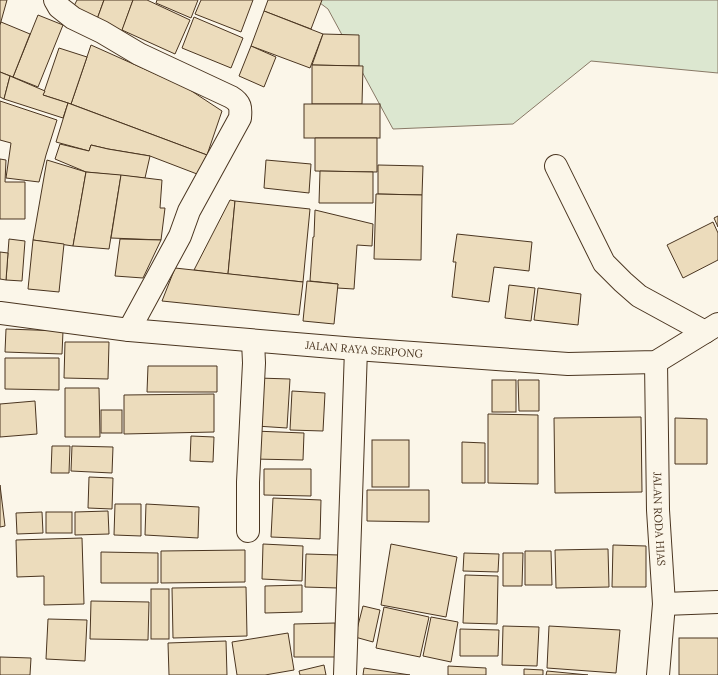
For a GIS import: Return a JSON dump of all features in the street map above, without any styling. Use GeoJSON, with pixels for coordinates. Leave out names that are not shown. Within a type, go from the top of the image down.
{"type":"FeatureCollection","features":[{"type":"Feature","properties":{"kind":"street"},"geometry":{"type":"LineString","coordinates":[[55,0],[59,7],[73,18],[102,32],[140,54],[231,97],[238,102],[240,106],[240,118],[189,212],[180,236],[129,330]]}},
{"type":"Feature","properties":{"kind":"street"},"geometry":{"type":"LineString","coordinates":[[556,166],[604,263],[639,296],[711,328]]}},
{"type":"Feature","properties":{"kind":"street","name":"JALAN RAYA SERPONG"},"geometry":{"type":"LineString","coordinates":[[0,313],[129,330],[356,349],[568,364],[656,362]]}},
{"type":"Feature","properties":{"kind":"street"},"geometry":{"type":"LineString","coordinates":[[656,362],[711,328]]}},
{"type":"Feature","properties":{"kind":"street"},"geometry":{"type":"LineString","coordinates":[[248,531],[248,482],[254,364],[253,341]]}},
{"type":"Feature","properties":{"kind":"street"},"geometry":{"type":"LineString","coordinates":[[345,675],[356,349]]}},
{"type":"Feature","properties":{"kind":"street","name":"JALAN RODA HIAS"},"geometry":{"type":"LineString","coordinates":[[656,362],[658,510],[664,604],[658,675]]}},
{"type":"Feature","properties":{"kind":"street"},"geometry":{"type":"LineString","coordinates":[[664,604],[718,602]]}},
{"type":"Feature","properties":{"kind":"green space"},"geometry":{"type":"Polygon","coordinates":[[[316,0],[718,0],[718,73],[591,61],[513,124],[393,129],[328,9],[316,0]]]}},
{"type":"Feature","properties":{"kind":"building"},"geometry":{"type":"Polygon","coordinates":[[[0,0],[7,0],[0,25],[0,0]]]}},
{"type":"Feature","properties":{"kind":"building"},"geometry":{"type":"Polygon","coordinates":[[[77,0],[104,0],[96,22],[72,10],[77,0]]]}},
{"type":"Feature","properties":{"kind":"building"},"geometry":{"type":"Polygon","coordinates":[[[104,0],[133,0],[122,31],[96,22],[104,0]]]}},
{"type":"Feature","properties":{"kind":"building"},"geometry":{"type":"Polygon","coordinates":[[[133,0],[147,0],[190,20],[175,54],[122,30],[133,0]]]}},
{"type":"Feature","properties":{"kind":"building"},"geometry":{"type":"Polygon","coordinates":[[[157,0],[198,0],[191,18],[156,3],[157,0]]]}},
{"type":"Feature","properties":{"kind":"building"},"geometry":{"type":"Polygon","coordinates":[[[201,0],[253,0],[241,32],[195,14],[201,0]]]}},
{"type":"Feature","properties":{"kind":"building"},"geometry":{"type":"Polygon","coordinates":[[[268,0],[322,0],[311,29],[264,11],[268,0]]]}},
{"type":"Feature","properties":{"kind":"building"},"geometry":{"type":"Polygon","coordinates":[[[264,11],[323,34],[310,68],[251,46],[264,11]]]}},
{"type":"Feature","properties":{"kind":"building"},"geometry":{"type":"Polygon","coordinates":[[[38,15],[63,25],[38,87],[13,77],[38,15]]]}},
{"type":"Feature","properties":{"kind":"building"},"geometry":{"type":"Polygon","coordinates":[[[194,17],[243,38],[231,68],[182,48],[194,17]]]}},
{"type":"Feature","properties":{"kind":"building"},"geometry":{"type":"Polygon","coordinates":[[[1,22],[30,34],[13,77],[0,72],[1,22]]]}},
{"type":"Feature","properties":{"kind":"building"},"geometry":{"type":"Polygon","coordinates":[[[323,34],[359,35],[359,66],[312,65],[323,34]]]}},
{"type":"Feature","properties":{"kind":"building"},"geometry":{"type":"Polygon","coordinates":[[[91,45],[187,88],[222,111],[207,155],[71,104],[91,45]]]}},
{"type":"Feature","properties":{"kind":"building"},"geometry":{"type":"Polygon","coordinates":[[[251,46],[276,57],[264,87],[239,76],[251,46]]]}},
{"type":"Feature","properties":{"kind":"building"},"geometry":{"type":"Polygon","coordinates":[[[59,48],[87,57],[71,104],[43,95],[59,48]]]}},
{"type":"Feature","properties":{"kind":"building"},"geometry":{"type":"Polygon","coordinates":[[[312,65],[363,66],[362,104],[312,104],[312,65]]]}},
{"type":"Feature","properties":{"kind":"building"},"geometry":{"type":"Polygon","coordinates":[[[0,72],[10,76],[4,99],[0,97],[0,72]]]}},
{"type":"Feature","properties":{"kind":"building"},"geometry":{"type":"Polygon","coordinates":[[[10,76],[45,91],[43,95],[68,103],[63,118],[4,99],[10,76]]]}},
{"type":"Feature","properties":{"kind":"building"},"geometry":{"type":"Polygon","coordinates":[[[0,101],[57,120],[39,182],[6,178],[11,143],[0,140],[0,101]]]}},
{"type":"Feature","properties":{"kind":"building"},"geometry":{"type":"Polygon","coordinates":[[[68,103],[207,155],[197,174],[150,156],[91,145],[89,151],[56,142],[68,103]]]}},
{"type":"Feature","properties":{"kind":"building"},"geometry":{"type":"Polygon","coordinates":[[[304,104],[380,104],[380,138],[304,138],[304,104]]]}},
{"type":"Feature","properties":{"kind":"building"},"geometry":{"type":"Polygon","coordinates":[[[315,138],[377,138],[377,172],[315,171],[315,138]]]}},
{"type":"Feature","properties":{"kind":"building"},"geometry":{"type":"Polygon","coordinates":[[[60,144],[89,151],[91,145],[150,156],[145,178],[86,172],[55,159],[60,144]]]}},
{"type":"Feature","properties":{"kind":"building"},"geometry":{"type":"Polygon","coordinates":[[[0,159],[6,160],[5,182],[25,182],[25,219],[0,219],[0,159]]]}},
{"type":"Feature","properties":{"kind":"building"},"geometry":{"type":"Polygon","coordinates":[[[47,160],[86,172],[73,246],[33,240],[47,160]]]}},
{"type":"Feature","properties":{"kind":"building"},"geometry":{"type":"Polygon","coordinates":[[[266,160],[311,164],[309,193],[264,188],[266,160]]]}},
{"type":"Feature","properties":{"kind":"building"},"geometry":{"type":"Polygon","coordinates":[[[378,165],[423,166],[422,195],[378,194],[378,165]]]}},
{"type":"Feature","properties":{"kind":"building"},"geometry":{"type":"Polygon","coordinates":[[[320,171],[373,172],[373,203],[319,203],[320,171]]]}},
{"type":"Feature","properties":{"kind":"building"},"geometry":{"type":"Polygon","coordinates":[[[86,172],[121,175],[109,249],[73,246],[86,172]]]}},
{"type":"Feature","properties":{"kind":"building"},"geometry":{"type":"Polygon","coordinates":[[[121,175],[162,180],[160,208],[165,208],[161,240],[111,238],[121,175]]]}},
{"type":"Feature","properties":{"kind":"building"},"geometry":{"type":"Polygon","coordinates":[[[376,194],[422,195],[421,260],[374,259],[376,194]]]}},
{"type":"Feature","properties":{"kind":"building"},"geometry":{"type":"Polygon","coordinates":[[[230,200],[235,201],[228,274],[194,270],[230,200]]]}},
{"type":"Feature","properties":{"kind":"building"},"geometry":{"type":"Polygon","coordinates":[[[235,201],[310,209],[303,282],[228,274],[235,201]]]}},
{"type":"Feature","properties":{"kind":"building"},"geometry":{"type":"Polygon","coordinates":[[[315,210],[373,224],[372,246],[357,245],[354,289],[337,288],[338,284],[310,281],[315,210]]]}},
{"type":"Feature","properties":{"kind":"building"},"geometry":{"type":"Polygon","coordinates":[[[718,216],[718,227],[714,218],[718,216]]]}},
{"type":"Feature","properties":{"kind":"building"},"geometry":{"type":"Polygon","coordinates":[[[713,222],[718,233],[718,260],[683,278],[667,245],[713,222]]]}},
{"type":"Feature","properties":{"kind":"building"},"geometry":{"type":"Polygon","coordinates":[[[457,234],[532,242],[529,271],[494,267],[489,302],[452,297],[456,262],[453,262],[457,234]]]}},
{"type":"Feature","properties":{"kind":"building"},"geometry":{"type":"Polygon","coordinates":[[[9,239],[25,241],[22,281],[6,280],[9,239]]]}},
{"type":"Feature","properties":{"kind":"building"},"geometry":{"type":"Polygon","coordinates":[[[120,239],[161,240],[143,278],[115,276],[120,239]]]}},
{"type":"Feature","properties":{"kind":"building"},"geometry":{"type":"Polygon","coordinates":[[[33,240],[64,244],[59,292],[28,289],[33,240]]]}},
{"type":"Feature","properties":{"kind":"building"},"geometry":{"type":"Polygon","coordinates":[[[0,252],[8,253],[6,280],[0,279],[0,252]]]}},
{"type":"Feature","properties":{"kind":"building"},"geometry":{"type":"Polygon","coordinates":[[[175,268],[303,282],[299,315],[162,301],[175,268]]]}},
{"type":"Feature","properties":{"kind":"building"},"geometry":{"type":"Polygon","coordinates":[[[307,281],[338,284],[334,324],[303,321],[307,281]]]}},
{"type":"Feature","properties":{"kind":"building"},"geometry":{"type":"Polygon","coordinates":[[[509,285],[535,288],[531,321],[505,318],[509,285]]]}},
{"type":"Feature","properties":{"kind":"building"},"geometry":{"type":"Polygon","coordinates":[[[538,288],[581,294],[578,325],[534,320],[538,288]]]}},
{"type":"Feature","properties":{"kind":"building"},"geometry":{"type":"Polygon","coordinates":[[[6,329],[63,331],[62,354],[5,352],[6,329]]]}},
{"type":"Feature","properties":{"kind":"building"},"geometry":{"type":"Polygon","coordinates":[[[65,342],[109,342],[108,379],[64,378],[65,342]]]}},
{"type":"Feature","properties":{"kind":"building"},"geometry":{"type":"Polygon","coordinates":[[[5,358],[59,358],[59,390],[5,389],[5,358]]]}},
{"type":"Feature","properties":{"kind":"building"},"geometry":{"type":"Polygon","coordinates":[[[148,366],[217,366],[217,392],[147,392],[148,366]]]}},
{"type":"Feature","properties":{"kind":"building"},"geometry":{"type":"Polygon","coordinates":[[[258,378],[290,379],[287,428],[256,426],[258,378]]]}},
{"type":"Feature","properties":{"kind":"building"},"geometry":{"type":"Polygon","coordinates":[[[492,380],[516,380],[516,412],[492,412],[492,380]]]}},
{"type":"Feature","properties":{"kind":"building"},"geometry":{"type":"Polygon","coordinates":[[[518,380],[539,380],[539,411],[519,411],[518,380]]]}},
{"type":"Feature","properties":{"kind":"building"},"geometry":{"type":"Polygon","coordinates":[[[65,388],[99,388],[100,437],[65,437],[65,388]]]}},
{"type":"Feature","properties":{"kind":"building"},"geometry":{"type":"Polygon","coordinates":[[[292,391],[325,393],[323,431],[290,430],[292,391]]]}},
{"type":"Feature","properties":{"kind":"building"},"geometry":{"type":"Polygon","coordinates":[[[214,394],[214,432],[124,434],[124,395],[214,394]]]}},
{"type":"Feature","properties":{"kind":"building"},"geometry":{"type":"Polygon","coordinates":[[[35,401],[37,434],[0,437],[0,404],[35,401]]]}},
{"type":"Feature","properties":{"kind":"building"},"geometry":{"type":"Polygon","coordinates":[[[101,410],[122,410],[122,433],[101,433],[101,410]]]}},
{"type":"Feature","properties":{"kind":"building"},"geometry":{"type":"Polygon","coordinates":[[[488,414],[538,415],[538,484],[488,483],[488,414]]]}},
{"type":"Feature","properties":{"kind":"building"},"geometry":{"type":"Polygon","coordinates":[[[641,417],[642,492],[555,493],[554,418],[641,417]]]}},
{"type":"Feature","properties":{"kind":"building"},"geometry":{"type":"Polygon","coordinates":[[[675,418],[707,419],[707,464],[675,464],[675,418]]]}},
{"type":"Feature","properties":{"kind":"building"},"geometry":{"type":"Polygon","coordinates":[[[254,431],[304,433],[303,460],[253,459],[254,431]]]}},
{"type":"Feature","properties":{"kind":"building"},"geometry":{"type":"Polygon","coordinates":[[[191,436],[214,437],[213,462],[190,461],[191,436]]]}},
{"type":"Feature","properties":{"kind":"building"},"geometry":{"type":"Polygon","coordinates":[[[372,440],[409,440],[409,487],[372,487],[372,440]]]}},
{"type":"Feature","properties":{"kind":"building"},"geometry":{"type":"Polygon","coordinates":[[[462,442],[485,443],[485,483],[462,483],[462,442]]]}},
{"type":"Feature","properties":{"kind":"building"},"geometry":{"type":"Polygon","coordinates":[[[52,446],[70,446],[69,473],[51,473],[52,446]]]}},
{"type":"Feature","properties":{"kind":"building"},"geometry":{"type":"Polygon","coordinates":[[[72,446],[113,447],[112,473],[71,471],[72,446]]]}},
{"type":"Feature","properties":{"kind":"building"},"geometry":{"type":"Polygon","coordinates":[[[264,469],[311,469],[311,496],[264,495],[264,469]]]}},
{"type":"Feature","properties":{"kind":"building"},"geometry":{"type":"Polygon","coordinates":[[[89,477],[113,478],[112,509],[88,508],[89,477]]]}},
{"type":"Feature","properties":{"kind":"building"},"geometry":{"type":"Polygon","coordinates":[[[0,485],[5,526],[0,527],[0,485]]]}},
{"type":"Feature","properties":{"kind":"building"},"geometry":{"type":"Polygon","coordinates":[[[367,490],[429,490],[429,522],[367,521],[367,490]]]}},
{"type":"Feature","properties":{"kind":"building"},"geometry":{"type":"Polygon","coordinates":[[[273,498],[321,500],[320,539],[271,537],[273,498]]]}},
{"type":"Feature","properties":{"kind":"building"},"geometry":{"type":"Polygon","coordinates":[[[115,504],[141,504],[141,536],[114,535],[115,504]]]}},
{"type":"Feature","properties":{"kind":"building"},"geometry":{"type":"Polygon","coordinates":[[[146,504],[199,507],[198,538],[145,535],[146,504]]]}},
{"type":"Feature","properties":{"kind":"building"},"geometry":{"type":"Polygon","coordinates":[[[108,511],[109,534],[75,535],[75,512],[108,511]]]}},
{"type":"Feature","properties":{"kind":"building"},"geometry":{"type":"Polygon","coordinates":[[[42,512],[43,533],[17,534],[16,513],[42,512]]]}},
{"type":"Feature","properties":{"kind":"building"},"geometry":{"type":"Polygon","coordinates":[[[46,512],[72,512],[72,533],[46,533],[46,512]]]}},
{"type":"Feature","properties":{"kind":"building"},"geometry":{"type":"Polygon","coordinates":[[[82,538],[84,604],[44,605],[44,576],[17,577],[16,540],[82,538]]]}},
{"type":"Feature","properties":{"kind":"building"},"geometry":{"type":"Polygon","coordinates":[[[263,544],[303,546],[302,581],[262,579],[263,544]]]}},
{"type":"Feature","properties":{"kind":"building"},"geometry":{"type":"Polygon","coordinates":[[[391,544],[457,557],[446,617],[381,605],[391,544]]]}},
{"type":"Feature","properties":{"kind":"building"},"geometry":{"type":"Polygon","coordinates":[[[613,545],[646,546],[646,587],[612,587],[613,545]]]}},
{"type":"Feature","properties":{"kind":"building"},"geometry":{"type":"Polygon","coordinates":[[[608,549],[609,587],[556,588],[555,550],[608,549]]]}},
{"type":"Feature","properties":{"kind":"building"},"geometry":{"type":"Polygon","coordinates":[[[245,550],[245,582],[161,583],[161,551],[245,550]]]}},
{"type":"Feature","properties":{"kind":"building"},"geometry":{"type":"Polygon","coordinates":[[[525,551],[551,551],[552,585],[525,585],[525,551]]]}},
{"type":"Feature","properties":{"kind":"building"},"geometry":{"type":"Polygon","coordinates":[[[101,552],[158,553],[158,583],[101,583],[101,552]]]}},
{"type":"Feature","properties":{"kind":"building"},"geometry":{"type":"Polygon","coordinates":[[[464,553],[499,554],[498,572],[463,571],[464,553]]]}},
{"type":"Feature","properties":{"kind":"building"},"geometry":{"type":"Polygon","coordinates":[[[503,553],[523,553],[522,586],[503,586],[503,553]]]}},
{"type":"Feature","properties":{"kind":"building"},"geometry":{"type":"Polygon","coordinates":[[[306,554],[339,555],[338,588],[305,587],[306,554]]]}},
{"type":"Feature","properties":{"kind":"building"},"geometry":{"type":"Polygon","coordinates":[[[465,575],[498,576],[497,624],[463,623],[465,575]]]}},
{"type":"Feature","properties":{"kind":"building"},"geometry":{"type":"Polygon","coordinates":[[[302,585],[302,612],[265,613],[265,586],[302,585]]]}},
{"type":"Feature","properties":{"kind":"building"},"geometry":{"type":"Polygon","coordinates":[[[246,587],[247,636],[173,638],[172,588],[246,587]]]}},
{"type":"Feature","properties":{"kind":"building"},"geometry":{"type":"Polygon","coordinates":[[[151,589],[169,589],[169,639],[151,639],[151,589]]]}},
{"type":"Feature","properties":{"kind":"building"},"geometry":{"type":"Polygon","coordinates":[[[91,601],[149,602],[148,640],[90,639],[91,601]]]}},
{"type":"Feature","properties":{"kind":"building"},"geometry":{"type":"Polygon","coordinates":[[[363,606],[380,610],[373,642],[355,637],[363,606]]]}},
{"type":"Feature","properties":{"kind":"building"},"geometry":{"type":"Polygon","coordinates":[[[384,607],[429,617],[420,657],[376,648],[384,607]]]}},
{"type":"Feature","properties":{"kind":"building"},"geometry":{"type":"Polygon","coordinates":[[[431,617],[458,622],[451,662],[423,656],[431,617]]]}},
{"type":"Feature","properties":{"kind":"building"},"geometry":{"type":"Polygon","coordinates":[[[48,619],[87,620],[85,661],[46,659],[48,619]]]}},
{"type":"Feature","properties":{"kind":"building"},"geometry":{"type":"Polygon","coordinates":[[[335,623],[335,657],[294,657],[294,624],[335,623]]]}},
{"type":"Feature","properties":{"kind":"building"},"geometry":{"type":"Polygon","coordinates":[[[503,626],[539,627],[537,666],[502,665],[503,626]]]}},
{"type":"Feature","properties":{"kind":"building"},"geometry":{"type":"Polygon","coordinates":[[[549,626],[620,630],[616,673],[547,668],[549,626]]]}},
{"type":"Feature","properties":{"kind":"building"},"geometry":{"type":"Polygon","coordinates":[[[460,629],[499,630],[498,656],[460,656],[460,629]]]}},
{"type":"Feature","properties":{"kind":"building"},"geometry":{"type":"Polygon","coordinates":[[[288,633],[294,670],[265,675],[237,675],[232,642],[288,633]]]}},
{"type":"Feature","properties":{"kind":"building"},"geometry":{"type":"Polygon","coordinates":[[[679,638],[718,638],[718,675],[679,675],[679,638]]]}},
{"type":"Feature","properties":{"kind":"building"},"geometry":{"type":"Polygon","coordinates":[[[226,641],[227,675],[169,675],[168,643],[226,641]]]}},
{"type":"Feature","properties":{"kind":"building"},"geometry":{"type":"Polygon","coordinates":[[[0,657],[31,658],[30,675],[0,675],[0,657]]]}},
{"type":"Feature","properties":{"kind":"building"},"geometry":{"type":"Polygon","coordinates":[[[324,665],[326,675],[300,675],[299,671],[324,665]]]}},
{"type":"Feature","properties":{"kind":"building"},"geometry":{"type":"Polygon","coordinates":[[[448,666],[486,668],[486,675],[448,675],[448,666]]]}},
{"type":"Feature","properties":{"kind":"building"},"geometry":{"type":"Polygon","coordinates":[[[364,668],[410,675],[363,675],[364,668]]]}},
{"type":"Feature","properties":{"kind":"building"},"geometry":{"type":"Polygon","coordinates":[[[524,669],[543,670],[543,675],[524,675],[524,669]]]}},
{"type":"Feature","properties":{"kind":"building"},"geometry":{"type":"Polygon","coordinates":[[[547,671],[588,675],[546,675],[547,671]]]}}]}
